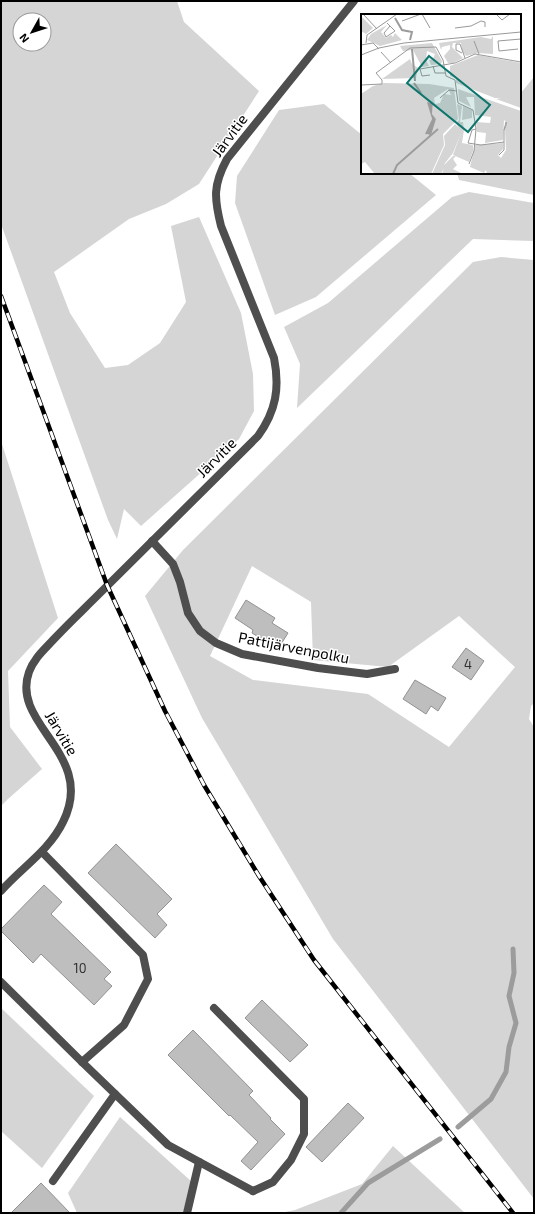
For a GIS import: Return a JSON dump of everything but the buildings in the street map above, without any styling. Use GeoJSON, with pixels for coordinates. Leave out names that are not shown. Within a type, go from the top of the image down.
{"type":"FeatureCollection","features":[{"type":"Feature","properties":{"kind":"street","name":"Järvitie"},"geometry":{"type":"LineString","coordinates":[[1,891],[42,852],[62,824],[70,807],[71,789],[69,773],[63,758],[35,717],[26,694],[26,684],[29,672],[35,659],[86,606],[258,436],[266,424],[274,405],[277,388],[277,373],[274,358],[220,226],[216,206],[216,189],[219,174],[227,159],[354,1]]}},
{"type":"Feature","properties":{"kind":"street","name":"Pattijärvenpolku"},"geometry":{"type":"LineString","coordinates":[[152,541],[173,564],[180,582],[188,612],[200,631],[216,644],[242,654],[318,668],[366,674],[395,669]]}},
{"type":"Feature","properties":{"kind":"street"},"geometry":{"type":"LineString","coordinates":[[42,852],[143,955],[148,979],[124,1026],[82,1062]]}},
{"type":"Feature","properties":{"kind":"street"},"geometry":{"type":"LineString","coordinates":[[1,982],[168,1145],[252,1190],[273,1182],[291,1160],[304,1134],[304,1099],[214,1008]]}},
{"type":"Feature","properties":{"kind":"street"},"geometry":{"type":"LineString","coordinates":[[53,1181],[115,1094]]}},
{"type":"Feature","properties":{"kind":"street"},"geometry":{"type":"LineString","coordinates":[[186,1213],[199,1162]]}},
{"type":"Feature","properties":{"kind":"shaded area"},"geometry":{"type":"Polygon","coordinates":[[[1,1],[177,1],[184,22],[259,91],[199,184],[166,204],[129,219],[54,272],[70,313],[105,368],[128,365],[160,343],[186,302],[171,226],[199,217],[241,313],[253,374],[254,411],[239,439],[141,526],[124,509],[117,539],[108,520],[1,224],[1,1]]]}},
{"type":"Feature","properties":{"kind":"shaded area"},"geometry":{"type":"Polygon","coordinates":[[[534,77],[534,195],[459,180],[457,174],[521,174],[521,93],[534,77]]]}},
{"type":"Feature","properties":{"kind":"shaded area"},"geometry":{"type":"Polygon","coordinates":[[[324,104],[361,134],[361,174],[410,174],[436,195],[316,297],[275,315],[235,203],[237,176],[279,110],[324,104]]]}},
{"type":"Feature","properties":{"kind":"shaded area"},"geometry":{"type":"Polygon","coordinates":[[[469,192],[534,203],[534,241],[473,239],[297,408],[300,364],[284,327],[328,303],[452,197],[469,192]]]}},
{"type":"Feature","properties":{"kind":"shaded area"},"geometry":{"type":"Polygon","coordinates":[[[501,257],[534,260],[534,703],[531,706],[529,719],[534,727],[534,1199],[333,939],[202,718],[145,596],[183,550],[473,262],[501,257]],[[252,566],[210,656],[253,680],[368,694],[449,747],[515,667],[459,616],[388,667],[313,660],[311,602],[252,566]]]}},
{"type":"Feature","properties":{"kind":"shaded area"},"geometry":{"type":"Polygon","coordinates":[[[1,441],[58,618],[8,671],[10,727],[42,769],[1,806],[1,441]]]}},
{"type":"Feature","properties":{"kind":"shaded area"},"geometry":{"type":"Polygon","coordinates":[[[1,1008],[94,1096],[42,1168],[1,1131],[1,1008]]]}},
{"type":"Feature","properties":{"kind":"shaded area"},"geometry":{"type":"Polygon","coordinates":[[[120,1117],[192,1182],[183,1213],[77,1213],[68,1193],[120,1117]]]}},
{"type":"Feature","properties":{"kind":"shaded area"},"geometry":{"type":"Polygon","coordinates":[[[393,1146],[465,1213],[280,1213],[295,1210],[362,1184],[393,1146]]]}},
{"type":"Feature","properties":{"kind":"waterway"},"geometry":{"type":"LineString","coordinates":[[458,1127],[491,1099],[506,1072],[509,1047],[516,1023],[509,996],[514,973],[513,949]]}},
{"type":"Feature","properties":{"kind":"waterway"},"geometry":{"type":"LineString","coordinates":[[341,1213],[368,1183],[440,1139]]}},
{"type":"Feature","properties":{"kind":"railway"},"geometry":{"type":"LineString","coordinates":[[1,296],[107,585],[165,711],[204,785],[259,876],[314,960],[513,1213]]}}]}
